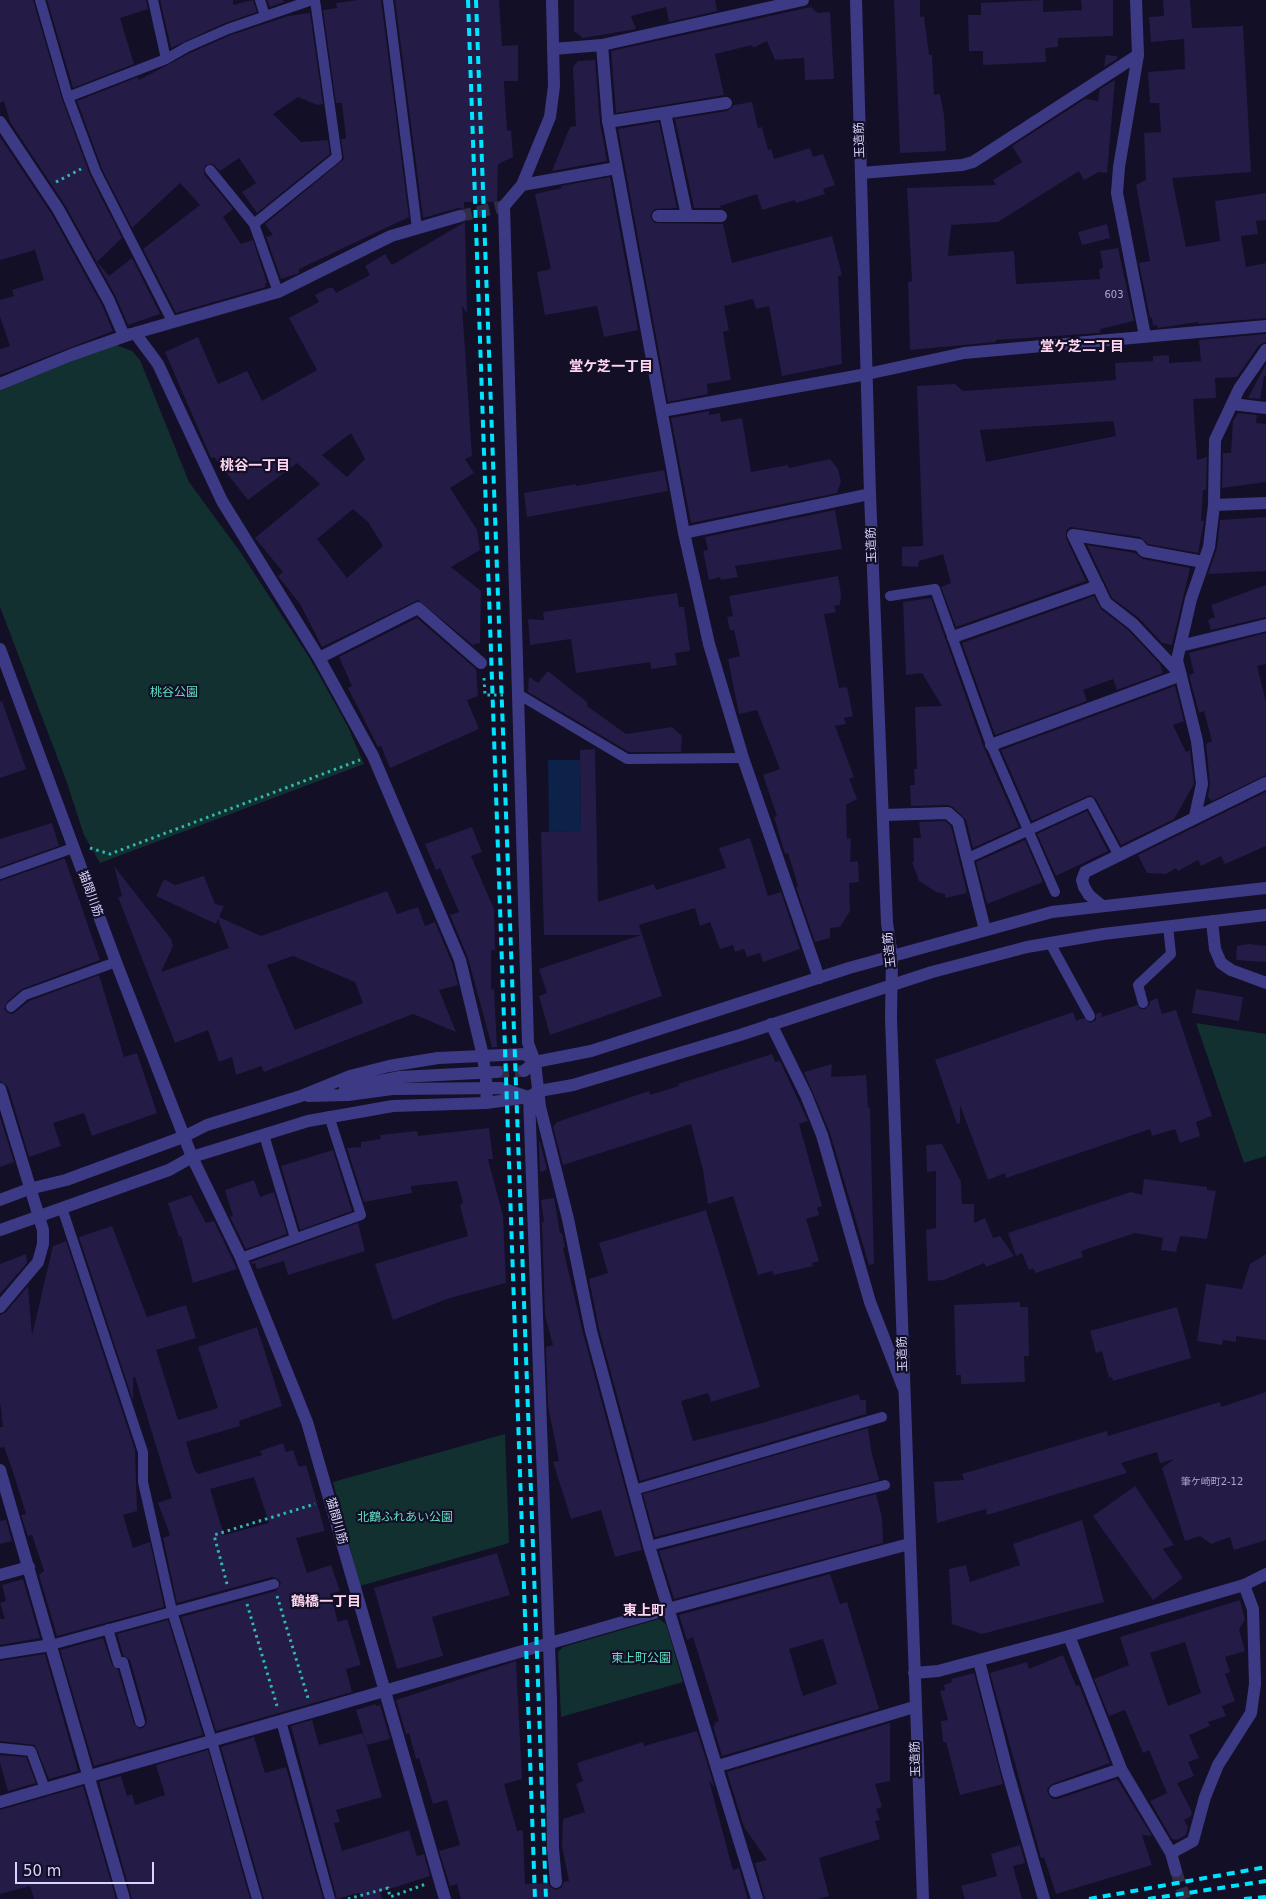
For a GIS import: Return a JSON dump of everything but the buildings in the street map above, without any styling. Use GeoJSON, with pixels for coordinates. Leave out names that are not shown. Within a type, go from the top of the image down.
{"type":"FeatureCollection","features":[{"type":"Feature","properties":{"kind":"street"},"geometry":{"type":"LineString","coordinates":[[552,0],[554,86],[550,117],[522,185],[504,206],[528,1043],[535,1062],[534,1094],[553,1848],[556,1882]]}},
{"type":"Feature","properties":{"kind":"street"},"geometry":{"type":"LineString","coordinates":[[553,50],[602,46],[803,0]]}},
{"type":"Feature","properties":{"kind":"street","name":"玉造筋"},"geometry":{"type":"LineString","coordinates":[[856,0],[870,494],[887,923],[892,956],[891,1018],[922,1899]]}},
{"type":"Feature","properties":{"kind":"street"},"geometry":{"type":"LineString","coordinates":[[1136,0],[1138,56],[1119,167],[1117,193],[1144,336]]}},
{"type":"Feature","properties":{"kind":"street"},"geometry":{"type":"LineString","coordinates":[[602,46],[608,122],[616,168],[684,533],[709,644],[743,758],[819,978]]}},
{"type":"Feature","properties":{"kind":"street"},"geometry":{"type":"LineString","coordinates":[[862,173],[962,165],[972,162],[1138,56]]}},
{"type":"Feature","properties":{"kind":"street"},"geometry":{"type":"LineString","coordinates":[[608,122],[726,103]]}},
{"type":"Feature","properties":{"kind":"street"},"geometry":{"type":"LineString","coordinates":[[665,113],[687,216]]}},
{"type":"Feature","properties":{"kind":"street"},"geometry":{"type":"LineString","coordinates":[[0,122],[45,187],[130,335],[158,364],[222,501],[319,658],[372,756],[460,960],[483,1056],[491,1072],[486,1102]]}},
{"type":"Feature","properties":{"kind":"street"},"geometry":{"type":"LineString","coordinates":[[522,185],[616,168]]}},
{"type":"Feature","properties":{"kind":"street"},"geometry":{"type":"LineString","coordinates":[[0,384],[71,355],[130,335],[278,292],[391,236],[460,216]]}},
{"type":"Feature","properties":{"kind":"street"},"geometry":{"type":"LineString","coordinates":[[658,216],[721,216]]}},
{"type":"Feature","properties":{"kind":"street"},"geometry":{"type":"LineString","coordinates":[[662,411],[867,374],[964,353],[1266,326]]}},
{"type":"Feature","properties":{"kind":"street"},"geometry":{"type":"LineString","coordinates":[[1195,816],[1202,784],[1197,740],[1177,660],[1191,599],[1209,547],[1214,504],[1215,440],[1232,404],[1266,350]]}},
{"type":"Feature","properties":{"kind":"street"},"geometry":{"type":"LineString","coordinates":[[1232,404],[1266,408]]}},
{"type":"Feature","properties":{"kind":"street"},"geometry":{"type":"LineString","coordinates":[[684,533],[870,494]]}},
{"type":"Feature","properties":{"kind":"street"},"geometry":{"type":"LineString","coordinates":[[1214,504],[1266,503]]}},
{"type":"Feature","properties":{"kind":"street"},"geometry":{"type":"LineString","coordinates":[[1181,675],[1133,624],[1106,602],[1073,535],[1139,545],[1144,551],[1203,562]]}},
{"type":"Feature","properties":{"kind":"street"},"geometry":{"type":"LineString","coordinates":[[953,638],[1098,586]]}},
{"type":"Feature","properties":{"kind":"street"},"geometry":{"type":"LineString","coordinates":[[319,658],[418,608],[481,663]]}},
{"type":"Feature","properties":{"kind":"street"},"geometry":{"type":"LineString","coordinates":[[1180,646],[1266,625]]}},
{"type":"Feature","properties":{"kind":"street","name":"猫間川筋"},"geometry":{"type":"LineString","coordinates":[[0,649],[183,1137],[241,1258],[307,1422],[383,1691],[445,1899]]}},
{"type":"Feature","properties":{"kind":"street"},"geometry":{"type":"LineString","coordinates":[[991,745],[1181,675]]}},
{"type":"Feature","properties":{"kind":"street"},"geometry":{"type":"LineString","coordinates":[[1101,905],[1088,895],[1082,880],[1085,872],[1195,816],[1266,783]]}},
{"type":"Feature","properties":{"kind":"street"},"geometry":{"type":"LineString","coordinates":[[884,815],[948,813],[952,815],[958,822],[985,930]]}},
{"type":"Feature","properties":{"kind":"street"},"geometry":{"type":"LineString","coordinates":[[524,1071],[535,1062],[591,1051],[819,978],[1052,912],[1266,888]]}},
{"type":"Feature","properties":{"kind":"street"},"geometry":{"type":"LineString","coordinates":[[0,1230],[170,1170],[192,1157],[329,1116],[393,1106],[486,1102],[534,1094],[573,1085],[942,970],[1027,947],[1103,934],[1266,915]]}},
{"type":"Feature","properties":{"kind":"street"},"geometry":{"type":"LineString","coordinates":[[1212,921],[1215,949],[1221,963],[1231,970],[1266,984]]}},
{"type":"Feature","properties":{"kind":"street"},"geometry":{"type":"LineString","coordinates":[[771,1024],[806,1095],[822,1135],[870,1302],[904,1390]]}},
{"type":"Feature","properties":{"kind":"street"},"geometry":{"type":"LineString","coordinates":[[0,1200],[29,1189],[66,1180],[183,1137],[208,1125],[301,1096],[350,1076],[389,1066],[438,1058],[525,1054],[535,1062]]}},
{"type":"Feature","properties":{"kind":"street"},"geometry":{"type":"LineString","coordinates":[[301,1096],[400,1077],[491,1072]]}},
{"type":"Feature","properties":{"kind":"street"},"geometry":{"type":"LineString","coordinates":[[0,1089],[43,1230],[43,1244],[38,1262],[0,1306]]}},
{"type":"Feature","properties":{"kind":"street"},"geometry":{"type":"LineString","coordinates":[[301,1096],[348,1095],[392,1089],[487,1089],[511,1090],[534,1094]]}},
{"type":"Feature","properties":{"kind":"street"},"geometry":{"type":"LineString","coordinates":[[534,1094],[540,1107],[568,1219],[591,1331],[649,1546],[718,1766],[757,1899]]}},
{"type":"Feature","properties":{"kind":"street"},"geometry":{"type":"LineString","coordinates":[[0,1470],[124,1899]]}},
{"type":"Feature","properties":{"kind":"street"},"geometry":{"type":"LineString","coordinates":[[0,1802],[668,1609],[909,1544]]}},
{"type":"Feature","properties":{"kind":"street"},"geometry":{"type":"LineString","coordinates":[[0,1575],[29,1567]]}},
{"type":"Feature","properties":{"kind":"street"},"geometry":{"type":"LineString","coordinates":[[914,1673],[938,1671],[1069,1636],[1244,1584],[1266,1574]]}},
{"type":"Feature","properties":{"kind":"street"},"geometry":{"type":"LineString","coordinates":[[1171,1853],[1193,1841],[1205,1797],[1218,1765],[1251,1713],[1255,1684],[1253,1609],[1244,1584]]}},
{"type":"Feature","properties":{"kind":"street"},"geometry":{"type":"LineString","coordinates":[[1069,1636],[1121,1769],[1171,1853],[1176,1872]]}},
{"type":"Feature","properties":{"kind":"street"},"geometry":{"type":"LineString","coordinates":[[0,1653],[51,1645]]}},
{"type":"Feature","properties":{"kind":"street"},"geometry":{"type":"LineString","coordinates":[[979,1661],[1007,1770],[1044,1899]]}},
{"type":"Feature","properties":{"kind":"street"},"geometry":{"type":"LineString","coordinates":[[718,1766],[914,1707]]}},
{"type":"Feature","properties":{"kind":"street"},"geometry":{"type":"LineString","coordinates":[[1055,1790],[1121,1769]]}},
{"type":"Feature","properties":{"kind":"lane"},"geometry":{"type":"LineString","coordinates":[[40,0],[68,97],[94,164],[172,322]]}},
{"type":"Feature","properties":{"kind":"lane"},"geometry":{"type":"LineString","coordinates":[[153,0],[166,59]]}},
{"type":"Feature","properties":{"kind":"lane"},"geometry":{"type":"LineString","coordinates":[[260,0],[265,16]]}},
{"type":"Feature","properties":{"kind":"lane"},"geometry":{"type":"LineString","coordinates":[[68,97],[166,59],[186,47],[265,16],[314,0],[337,156],[254,224]]}},
{"type":"Feature","properties":{"kind":"lane"},"geometry":{"type":"LineString","coordinates":[[388,0],[417,228]]}},
{"type":"Feature","properties":{"kind":"lane"},"geometry":{"type":"LineString","coordinates":[[210,170],[254,224],[278,292]]}},
{"type":"Feature","properties":{"kind":"lane"},"geometry":{"type":"LineString","coordinates":[[890,596],[935,589],[991,745],[1055,892]]}},
{"type":"Feature","properties":{"kind":"lane"},"geometry":{"type":"LineString","coordinates":[[518,694],[626,759],[743,758]]}},
{"type":"Feature","properties":{"kind":"lane"},"geometry":{"type":"LineString","coordinates":[[968,858],[1090,802],[1119,856]]}},
{"type":"Feature","properties":{"kind":"lane"},"geometry":{"type":"LineString","coordinates":[[0,874],[74,850]]}},
{"type":"Feature","properties":{"kind":"lane"},"geometry":{"type":"LineString","coordinates":[[1143,1003],[1138,985],[1171,954],[1168,926]]}},
{"type":"Feature","properties":{"kind":"lane"},"geometry":{"type":"LineString","coordinates":[[1050,943],[1090,1016]]}},
{"type":"Feature","properties":{"kind":"lane"},"geometry":{"type":"LineString","coordinates":[[11,1007],[25,995],[116,962]]}},
{"type":"Feature","properties":{"kind":"lane"},"geometry":{"type":"LineString","coordinates":[[241,1258],[361,1215],[329,1116]]}},
{"type":"Feature","properties":{"kind":"lane"},"geometry":{"type":"LineString","coordinates":[[264,1135],[295,1238]]}},
{"type":"Feature","properties":{"kind":"lane"},"geometry":{"type":"LineString","coordinates":[[62,1208],[143,1452],[143,1482],[172,1611],[212,1741],[257,1899]]}},
{"type":"Feature","properties":{"kind":"lane"},"geometry":{"type":"LineString","coordinates":[[634,1490],[882,1417]]}},
{"type":"Feature","properties":{"kind":"lane"},"geometry":{"type":"LineString","coordinates":[[649,1546],[884,1485]]}},
{"type":"Feature","properties":{"kind":"lane"},"geometry":{"type":"LineString","coordinates":[[51,1645],[274,1584]]}},
{"type":"Feature","properties":{"kind":"lane"},"geometry":{"type":"LineString","coordinates":[[108,1629],[118,1663],[123,1662],[140,1722]]}},
{"type":"Feature","properties":{"kind":"lane"},"geometry":{"type":"LineString","coordinates":[[281,1722],[312,1825],[310,1831],[330,1899]]}},
{"type":"Feature","properties":{"kind":"lane"},"geometry":{"type":"LineString","coordinates":[[0,1748],[31,1751],[45,1789]]}},
{"type":"Feature","properties":{"kind":"path"},"geometry":{"type":"LineString","coordinates":[[45,187],[94,164]]}},
{"type":"Feature","properties":{"kind":"path"},"geometry":{"type":"LineString","coordinates":[[481,663],[484,665],[485,695],[518,694]]}},
{"type":"Feature","properties":{"kind":"path"},"geometry":{"type":"LineString","coordinates":[[74,850],[92,847],[110,854],[372,756]]}},
{"type":"Feature","properties":{"kind":"path"},"geometry":{"type":"LineString","coordinates":[[230,1596],[214,1535],[330,1499]]}},
{"type":"Feature","properties":{"kind":"path"},"geometry":{"type":"LineString","coordinates":[[274,1584],[312,1713]]}},
{"type":"Feature","properties":{"kind":"path"},"geometry":{"type":"LineString","coordinates":[[244,1593],[281,1722]]}},
{"type":"Feature","properties":{"kind":"path"},"geometry":{"type":"LineString","coordinates":[[348,1899],[388,1888],[390,1897],[439,1880]]}},
{"type":"Feature","properties":{"kind":"green space","name":"桃谷公園"},"geometry":{"type":"Polygon","coordinates":[[[113,344],[132,351],[140,360],[189,482],[241,553],[309,657],[348,727],[364,764],[100,863],[84,835],[66,780],[0,607],[0,389],[113,344]]]}},
{"type":"Feature","properties":{"kind":"green space"},"geometry":{"type":"Polygon","coordinates":[[[1196,1023],[1266,1034],[1266,1156],[1244,1163],[1196,1023]]]}},
{"type":"Feature","properties":{"kind":"green space","name":"北鶴ふれあい公園"},"geometry":{"type":"Polygon","coordinates":[[[505,1434],[509,1543],[360,1586],[333,1482],[505,1434]]]}},
{"type":"Feature","properties":{"kind":"green space","name":"東上町公園"},"geometry":{"type":"Polygon","coordinates":[[[659,1619],[666,1624],[683,1682],[561,1717],[558,1652],[563,1647],[659,1619]]]}},
{"type":"Feature","properties":{"kind":"water"},"geometry":{"type":"Polygon","coordinates":[[[548,760],[580,760],[581,831],[549,832],[548,760]]]}},
{"type":"Feature","properties":{"kind":"tunnel"},"geometry":{"type":"LineString","coordinates":[[460,216],[504,206]]}},
{"type":"Feature","properties":{"kind":"tunnel"},"geometry":{"type":"LineString","coordinates":[[497,1072],[524,1071]]}},
{"type":"Feature","properties":{"kind":"tunnel"},"geometry":{"type":"LineString","coordinates":[[1176,1871],[1185,1899]]}},
{"type":"Feature","properties":{"kind":"railway"},"geometry":{"type":"LineString","coordinates":[[468,0],[535,1899]]}},
{"type":"Feature","properties":{"kind":"railway"},"geometry":{"type":"LineString","coordinates":[[476,0],[546,1899]]}},
{"type":"Feature","properties":{"kind":"railway"},"geometry":{"type":"LineString","coordinates":[[1089,1899],[1266,1867]]}},
{"type":"Feature","properties":{"kind":"railway"},"geometry":{"type":"LineString","coordinates":[[1148,1899],[1266,1881]]}},
{"type":"Feature","properties":{"kind":"railway"},"geometry":{"type":"LineString","coordinates":[[1244,1899],[1266,1897]]}},
{"type":"Feature","properties":{"kind":"district","name":"堂ケ芝二丁目"},"geometry":{"type":"Point","coordinates":[1082,347]}},
{"type":"Feature","properties":{"kind":"district","name":"堂ケ芝一丁目"},"geometry":{"type":"Point","coordinates":[611,367]}},
{"type":"Feature","properties":{"kind":"district","name":"桃谷一丁目"},"geometry":{"type":"Point","coordinates":[255,466]}},
{"type":"Feature","properties":{"kind":"district","name":"鶴橋一丁目"},"geometry":{"type":"Point","coordinates":[326,1602]}},
{"type":"Feature","properties":{"kind":"district","name":"東上町"},"geometry":{"type":"Point","coordinates":[644,1611]}}]}
